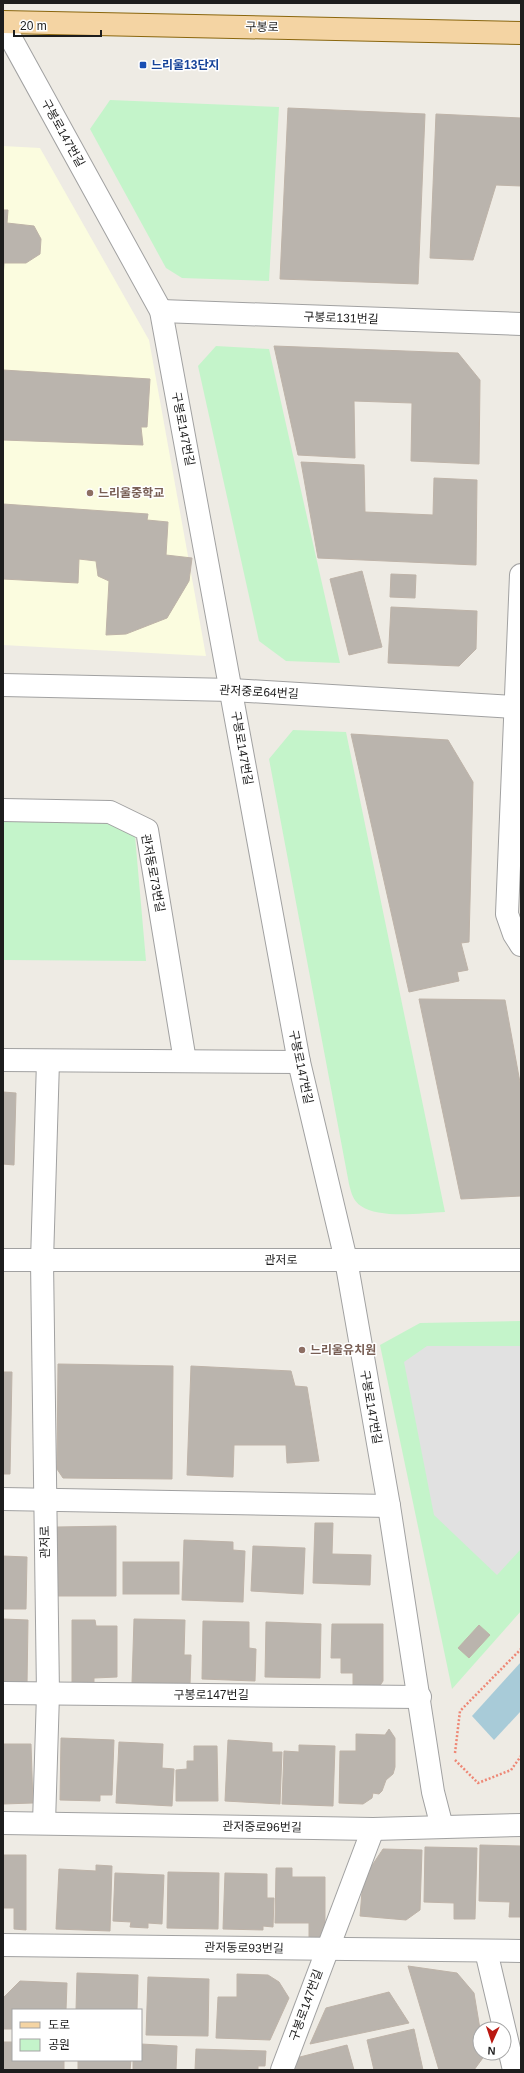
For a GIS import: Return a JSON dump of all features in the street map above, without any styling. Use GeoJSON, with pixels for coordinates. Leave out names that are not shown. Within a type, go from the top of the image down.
{"type":"FeatureCollection","features":[{"type":"Feature","properties":{"kind":"main road","name":"구봉로"},"geometry":{"type":"LineString","coordinates":[[3,23],[521,33]]}},
{"type":"Feature","properties":{"kind":"street","name":"구봉로147번길"},"geometry":{"type":"LineString","coordinates":[[3,23],[161,311],[232,690],[299,1062],[346,1260],[389,1506],[420,1696],[433,1792],[442,1827]]}},
{"type":"Feature","properties":{"kind":"street","name":"구봉로131번길"},"geometry":{"type":"LineString","coordinates":[[161,311],[521,324]]}},
{"type":"Feature","properties":{"kind":"street"},"geometry":{"type":"LineString","coordinates":[[521,575],[506,914],[514,934],[521,945]]}},
{"type":"Feature","properties":{"kind":"street","name":"관저중로64번길"},"geometry":{"type":"LineString","coordinates":[[3,686],[232,690],[515,707]]}},
{"type":"Feature","properties":{"kind":"street","name":"관저동로73번길"},"geometry":{"type":"LineString","coordinates":[[3,810],[110,812],[147,830],[185,1061]]}},
{"type":"Feature","properties":{"kind":"street"},"geometry":{"type":"LineString","coordinates":[[3,1060],[299,1062]]}},
{"type":"Feature","properties":{"kind":"street","name":"관저로"},"geometry":{"type":"LineString","coordinates":[[44,1823],[48,1694],[44,1499],[42,1261],[48,1061]]}},
{"type":"Feature","properties":{"kind":"street","name":"관저로"},"geometry":{"type":"LineString","coordinates":[[3,1260],[521,1260]]}},
{"type":"Feature","properties":{"kind":"street"},"geometry":{"type":"LineString","coordinates":[[3,1499],[389,1506]]}},
{"type":"Feature","properties":{"kind":"street","name":"구봉로147번길"},"geometry":{"type":"LineString","coordinates":[[3,1693],[420,1696]]}},
{"type":"Feature","properties":{"kind":"street","name":"관저중로96번길"},"geometry":{"type":"LineString","coordinates":[[3,1823],[373,1829],[521,1825]]}},
{"type":"Feature","properties":{"kind":"street","name":"구봉로147번길"},"geometry":{"type":"LineString","coordinates":[[282,2070],[373,1829]]}},
{"type":"Feature","properties":{"kind":"street","name":"관저동로93번길"},"geometry":{"type":"LineString","coordinates":[[3,1945],[521,1951]]}},
{"type":"Feature","properties":{"kind":"street"},"geometry":{"type":"LineString","coordinates":[[486,1951],[514,2070]]}},
{"type":"Feature","properties":{"kind":"path"},"geometry":{"type":"LineString","coordinates":[[521,1649],[460,1711],[454,1759],[478,1783],[511,1770],[521,1756]]}},
{"type":"Feature","properties":{"kind":"shaded area","name":"느리울중학교"},"geometry":{"type":"Polygon","coordinates":[[[3,146],[40,148],[149,340],[206,656],[3,645],[3,146]]]}},
{"type":"Feature","properties":{"kind":"shaded area"},"geometry":{"type":"Polygon","coordinates":[[[427,1346],[521,1346],[521,1549],[497,1575],[434,1515],[404,1362],[427,1346]]]}},
{"type":"Feature","properties":{"kind":"green space"},"geometry":{"type":"Polygon","coordinates":[[[110,100],[279,107],[269,281],[182,278],[166,268],[90,129],[110,100]]]}},
{"type":"Feature","properties":{"kind":"green space"},"geometry":{"type":"Polygon","coordinates":[[[216,346],[269,349],[340,663],[286,661],[259,641],[198,366],[216,346]]]}},
{"type":"Feature","properties":{"kind":"green space"},"geometry":{"type":"Polygon","coordinates":[[[293,730],[346,732],[445,1212],[413,1214],[378,1213],[358,1204],[354,1199],[349,1184],[269,759],[293,730]]]}},
{"type":"Feature","properties":{"kind":"green space"},"geometry":{"type":"Polygon","coordinates":[[[105,820],[135,836],[146,961],[3,960],[3,822],[105,820]]]}},
{"type":"Feature","properties":{"kind":"green space"},"geometry":{"type":"Polygon","coordinates":[[[521,1321],[521,1611],[452,1689],[380,1345],[420,1323],[521,1321]]]}},
{"type":"Feature","properties":{"kind":"water"},"geometry":{"type":"Polygon","coordinates":[[[521,1662],[521,1711],[494,1740],[472,1716],[521,1662]]]}},
{"type":"Feature","properties":{"kind":"building"},"geometry":{"type":"Polygon","coordinates":[[[288,108],[425,114],[418,284],[280,279],[288,108]]]}},
{"type":"Feature","properties":{"kind":"building"},"geometry":{"type":"Polygon","coordinates":[[[436,114],[521,118],[521,186],[496,185],[473,260],[430,258],[436,114]]]}},
{"type":"Feature","properties":{"kind":"building"},"geometry":{"type":"Polygon","coordinates":[[[3,210],[8,210],[7,223],[34,226],[41,239],[40,254],[26,263],[4,263],[3,278],[3,210]]]}},
{"type":"Feature","properties":{"kind":"building"},"geometry":{"type":"Polygon","coordinates":[[[274,346],[458,353],[480,380],[479,464],[411,461],[412,403],[354,401],[355,458],[298,455],[274,346]]]}},
{"type":"Feature","properties":{"kind":"building"},"geometry":{"type":"Polygon","coordinates":[[[3,370],[150,379],[147,427],[141,427],[143,445],[3,440],[3,370]]]}},
{"type":"Feature","properties":{"kind":"building"},"geometry":{"type":"Polygon","coordinates":[[[301,462],[364,465],[365,512],[433,515],[434,478],[477,480],[476,565],[318,558],[301,462]]]}},
{"type":"Feature","properties":{"kind":"building"},"geometry":{"type":"Polygon","coordinates":[[[3,504],[148,514],[147,520],[168,522],[166,555],[192,558],[189,581],[167,618],[126,634],[106,635],[109,581],[98,576],[96,561],[79,559],[78,583],[3,579],[3,504]]]}},
{"type":"Feature","properties":{"kind":"building"},"geometry":{"type":"Polygon","coordinates":[[[362,571],[382,647],[349,655],[330,579],[362,571]]]}},
{"type":"Feature","properties":{"kind":"building"},"geometry":{"type":"Polygon","coordinates":[[[391,574],[416,575],[415,598],[390,597],[391,574]]]}},
{"type":"Feature","properties":{"kind":"building"},"geometry":{"type":"Polygon","coordinates":[[[391,607],[477,611],[476,649],[459,666],[388,663],[391,607]]]}},
{"type":"Feature","properties":{"kind":"building"},"geometry":{"type":"Polygon","coordinates":[[[351,734],[448,740],[473,782],[469,942],[461,943],[468,970],[457,972],[459,981],[409,992],[351,734]]]}},
{"type":"Feature","properties":{"kind":"building"},"geometry":{"type":"Polygon","coordinates":[[[419,999],[505,1000],[521,1088],[521,1196],[461,1199],[419,999]]]}},
{"type":"Feature","properties":{"kind":"building"},"geometry":{"type":"Polygon","coordinates":[[[3,1092],[16,1093],[14,1165],[3,1164],[3,1092]]]}},
{"type":"Feature","properties":{"kind":"building"},"geometry":{"type":"Polygon","coordinates":[[[58,1364],[173,1366],[172,1479],[63,1478],[57,1469],[58,1364]]]}},
{"type":"Feature","properties":{"kind":"building"},"geometry":{"type":"Polygon","coordinates":[[[191,1366],[291,1371],[295,1386],[307,1387],[319,1461],[287,1463],[286,1445],[234,1445],[233,1477],[187,1475],[191,1366]]]}},
{"type":"Feature","properties":{"kind":"building"},"geometry":{"type":"Polygon","coordinates":[[[3,1372],[12,1372],[10,1474],[3,1474],[3,1372]]]}},
{"type":"Feature","properties":{"kind":"building"},"geometry":{"type":"Polygon","coordinates":[[[315,1523],[333,1523],[332,1554],[371,1555],[370,1585],[313,1583],[315,1523]]]}},
{"type":"Feature","properties":{"kind":"building"},"geometry":{"type":"Polygon","coordinates":[[[116,1526],[116,1596],[57,1596],[57,1527],[116,1526]]]}},
{"type":"Feature","properties":{"kind":"building"},"geometry":{"type":"Polygon","coordinates":[[[184,1540],[233,1542],[233,1550],[245,1551],[243,1602],[182,1600],[184,1540]]]}},
{"type":"Feature","properties":{"kind":"building"},"geometry":{"type":"Polygon","coordinates":[[[253,1546],[305,1548],[303,1594],[251,1591],[253,1546]]]}},
{"type":"Feature","properties":{"kind":"building"},"geometry":{"type":"Polygon","coordinates":[[[3,1556],[27,1557],[26,1609],[3,1609],[3,1556]]]}},
{"type":"Feature","properties":{"kind":"building"},"geometry":{"type":"Polygon","coordinates":[[[123,1562],[179,1562],[179,1594],[123,1594],[123,1562]]]}},
{"type":"Feature","properties":{"kind":"building"},"geometry":{"type":"Polygon","coordinates":[[[3,1619],[28,1620],[27,1685],[3,1685],[3,1619]]]}},
{"type":"Feature","properties":{"kind":"building"},"geometry":{"type":"Polygon","coordinates":[[[134,1619],[185,1620],[184,1655],[191,1655],[190,1685],[132,1683],[134,1619]]]}},
{"type":"Feature","properties":{"kind":"building"},"geometry":{"type":"Polygon","coordinates":[[[72,1620],[95,1620],[96,1626],[117,1626],[117,1677],[94,1678],[94,1684],[72,1685],[72,1620]]]}},
{"type":"Feature","properties":{"kind":"building"},"geometry":{"type":"Polygon","coordinates":[[[203,1621],[249,1622],[249,1648],[256,1649],[255,1681],[202,1679],[203,1621]]]}},
{"type":"Feature","properties":{"kind":"building"},"geometry":{"type":"Polygon","coordinates":[[[266,1622],[321,1624],[320,1678],[265,1677],[266,1622]]]}},
{"type":"Feature","properties":{"kind":"building"},"geometry":{"type":"Polygon","coordinates":[[[332,1624],[383,1624],[383,1681],[377,1690],[353,1690],[353,1673],[341,1673],[341,1658],[331,1658],[332,1624]]]}},
{"type":"Feature","properties":{"kind":"building"},"geometry":{"type":"Polygon","coordinates":[[[479,1625],[490,1635],[469,1658],[458,1648],[479,1625]]]}},
{"type":"Feature","properties":{"kind":"building"},"geometry":{"type":"Polygon","coordinates":[[[389,1729],[395,1738],[395,1767],[393,1774],[386,1780],[382,1791],[379,1794],[373,1793],[372,1798],[363,1804],[339,1803],[340,1751],[356,1751],[356,1734],[385,1735],[389,1729]]]}},
{"type":"Feature","properties":{"kind":"building"},"geometry":{"type":"Polygon","coordinates":[[[61,1738],[114,1740],[112,1795],[100,1795],[100,1801],[60,1800],[61,1738]]]}},
{"type":"Feature","properties":{"kind":"building"},"geometry":{"type":"Polygon","coordinates":[[[228,1740],[272,1743],[272,1752],[282,1752],[280,1804],[225,1801],[228,1740]]]}},
{"type":"Feature","properties":{"kind":"building"},"geometry":{"type":"Polygon","coordinates":[[[119,1742],[163,1744],[162,1768],[174,1769],[172,1806],[116,1803],[119,1742]]]}},
{"type":"Feature","properties":{"kind":"building"},"geometry":{"type":"Polygon","coordinates":[[[3,1744],[31,1744],[33,1803],[3,1804],[3,1744]]]}},
{"type":"Feature","properties":{"kind":"building"},"geometry":{"type":"Polygon","coordinates":[[[299,1745],[335,1746],[333,1806],[282,1804],[284,1751],[299,1752],[299,1745]]]}},
{"type":"Feature","properties":{"kind":"building"},"geometry":{"type":"Polygon","coordinates":[[[194,1746],[217,1746],[218,1801],[176,1801],[176,1770],[187,1769],[187,1761],[194,1761],[194,1746]]]}},
{"type":"Feature","properties":{"kind":"building"},"geometry":{"type":"Polygon","coordinates":[[[480,1845],[521,1846],[521,1917],[509,1917],[510,1902],[479,1901],[480,1845]]]}},
{"type":"Feature","properties":{"kind":"building"},"geometry":{"type":"Polygon","coordinates":[[[425,1847],[477,1848],[475,1919],[454,1919],[454,1903],[424,1902],[425,1847]]]}},
{"type":"Feature","properties":{"kind":"building"},"geometry":{"type":"Polygon","coordinates":[[[383,1849],[422,1850],[420,1910],[406,1920],[360,1916],[363,1879],[383,1849]]]}},
{"type":"Feature","properties":{"kind":"building"},"geometry":{"type":"Polygon","coordinates":[[[3,1855],[26,1855],[26,1930],[14,1929],[14,1908],[3,1908],[3,1855]]]}},
{"type":"Feature","properties":{"kind":"building"},"geometry":{"type":"Polygon","coordinates":[[[96,1865],[112,1866],[110,1931],[56,1929],[59,1869],[96,1871],[96,1865]]]}},
{"type":"Feature","properties":{"kind":"building"},"geometry":{"type":"Polygon","coordinates":[[[276,1868],[292,1868],[292,1877],[325,1877],[325,1938],[309,1938],[309,1923],[275,1923],[276,1868]]]}},
{"type":"Feature","properties":{"kind":"building"},"geometry":{"type":"Polygon","coordinates":[[[168,1872],[219,1873],[218,1929],[167,1928],[168,1872]]]}},
{"type":"Feature","properties":{"kind":"building"},"geometry":{"type":"Polygon","coordinates":[[[115,1873],[164,1875],[162,1924],[148,1923],[148,1928],[130,1927],[131,1922],[113,1921],[115,1873]]]}},
{"type":"Feature","properties":{"kind":"building"},"geometry":{"type":"Polygon","coordinates":[[[225,1873],[267,1874],[267,1898],[274,1898],[273,1927],[263,1926],[263,1930],[223,1929],[225,1873]]]}},
{"type":"Feature","properties":{"kind":"building"},"geometry":{"type":"Polygon","coordinates":[[[408,1966],[457,1973],[474,1993],[479,2021],[472,2021],[472,2061],[481,2061],[474,2070],[439,2070],[408,1966]]]}},
{"type":"Feature","properties":{"kind":"building"},"geometry":{"type":"Polygon","coordinates":[[[77,1973],[138,1975],[137,2009],[76,2009],[77,1973]]]}},
{"type":"Feature","properties":{"kind":"building"},"geometry":{"type":"Polygon","coordinates":[[[237,1974],[268,1975],[279,1982],[289,1998],[270,2040],[216,2038],[218,1997],[237,1997],[237,1974]]]}},
{"type":"Feature","properties":{"kind":"building"},"geometry":{"type":"Polygon","coordinates":[[[148,1977],[209,1979],[208,2036],[146,2035],[148,1977]]]}},
{"type":"Feature","properties":{"kind":"building"},"geometry":{"type":"Polygon","coordinates":[[[20,1981],[67,1983],[66,2009],[12,2009],[12,2029],[3,2029],[3,1998],[20,1981]]]}},
{"type":"Feature","properties":{"kind":"building"},"geometry":{"type":"Polygon","coordinates":[[[389,1992],[409,2023],[310,2044],[326,2008],[389,1992]]]}},
{"type":"Feature","properties":{"kind":"building"},"geometry":{"type":"Polygon","coordinates":[[[414,2029],[423,2070],[374,2070],[367,2040],[414,2029]]]}},
{"type":"Feature","properties":{"kind":"building"},"geometry":{"type":"Polygon","coordinates":[[[3,2042],[12,2042],[12,2061],[64,2061],[64,2070],[3,2070],[3,2042]]]}},
{"type":"Feature","properties":{"kind":"building"},"geometry":{"type":"Polygon","coordinates":[[[142,2044],[177,2046],[176,2070],[133,2070],[133,2061],[142,2061],[142,2044]]]}},
{"type":"Feature","properties":{"kind":"building"},"geometry":{"type":"Polygon","coordinates":[[[347,2045],[354,2070],[295,2070],[292,2059],[347,2045]]]}},
{"type":"Feature","properties":{"kind":"building"},"geometry":{"type":"Polygon","coordinates":[[[196,2049],[266,2051],[265,2066],[258,2066],[258,2070],[195,2070],[196,2049]]]}},
{"type":"Feature","properties":{"kind":"building"},"geometry":{"type":"Polygon","coordinates":[[[78,2061],[131,2061],[130,2070],[78,2070],[78,2061]]]}},
{"type":"Feature","properties":{"kind":"place","name":"느리울13단지"},"geometry":{"type":"Point","coordinates":[143,65]}},
{"type":"Feature","properties":{"kind":"place","name":"느리울중학교"},"geometry":{"type":"Point","coordinates":[90,493]}},
{"type":"Feature","properties":{"kind":"place","name":"느리울유치원"},"geometry":{"type":"Point","coordinates":[302,1350]}}]}
